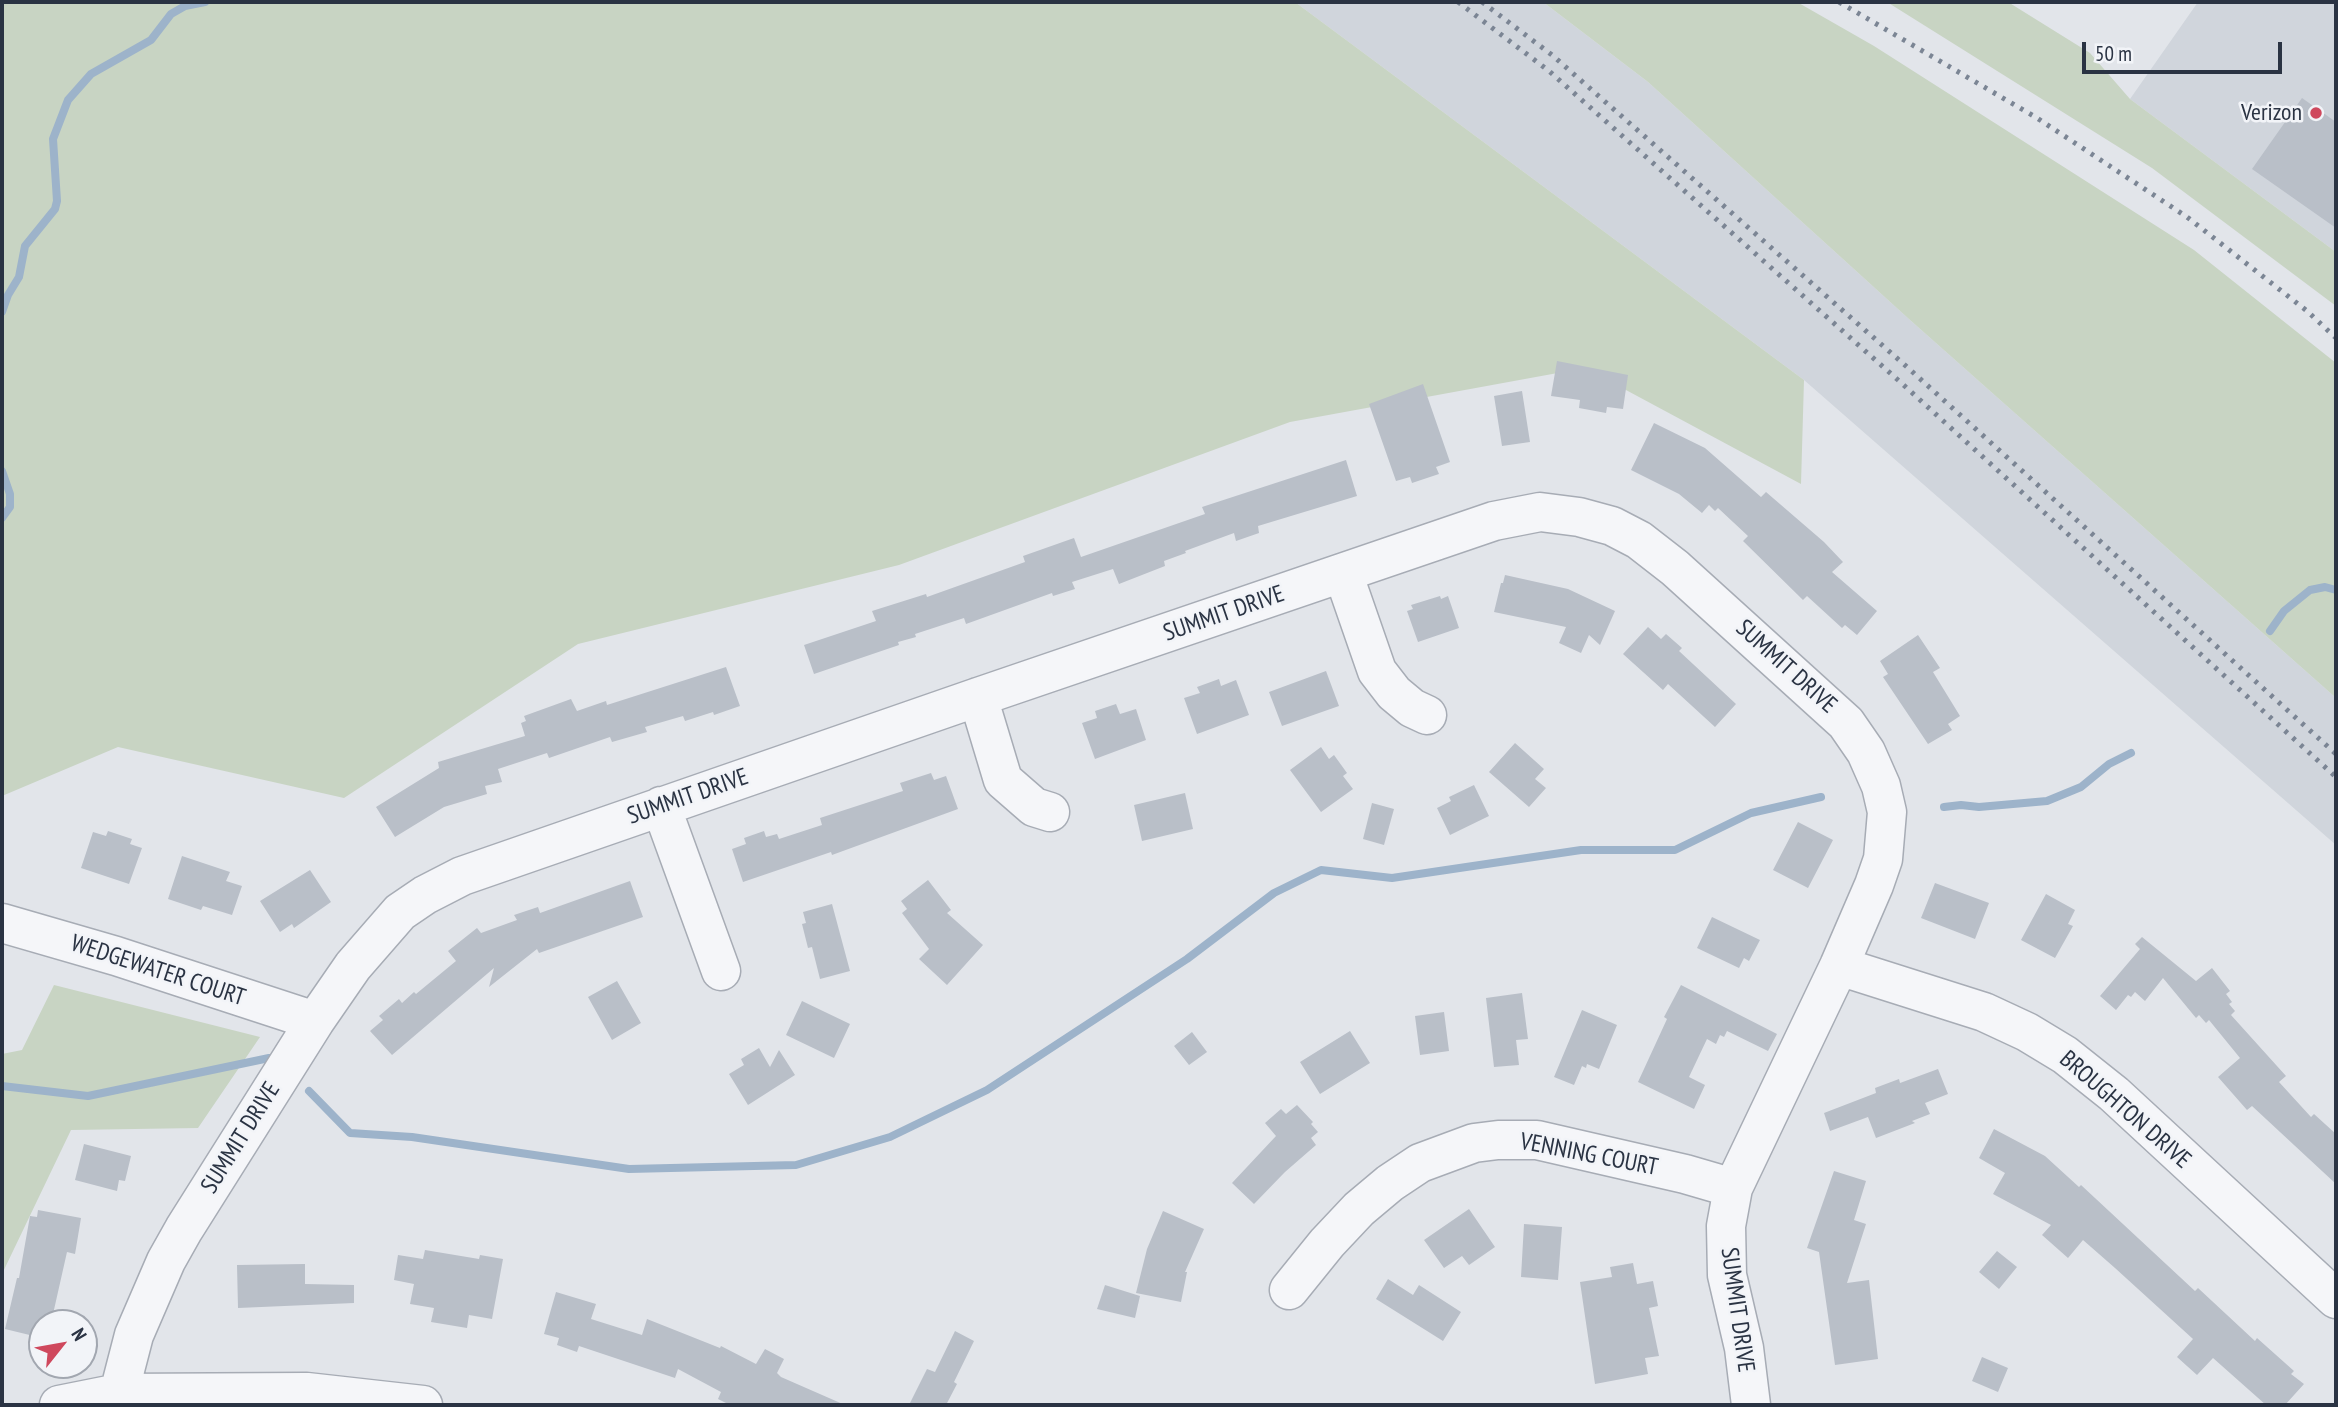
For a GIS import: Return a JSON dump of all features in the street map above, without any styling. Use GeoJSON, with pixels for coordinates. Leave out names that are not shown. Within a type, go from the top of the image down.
{"type":"FeatureCollection","features":[{"type":"Feature","properties":{"kind":"street","name":"SUMMIT DRIVE"},"geometry":{"type":"LineString","coordinates":[[119,1393],[134,1335],[166,1261],[315,1021],[353,966],[400,912],[425,895],[462,876],[978,697],[1494,521],[1540,512],[1579,517],[1612,526],[1639,540],[1675,568],[1846,723],[1866,752],[1881,786],[1886,812],[1883,859],[1839,966],[1733,1188],[1726,1226],[1727,1275],[1744,1348],[1751,1405]]}},
{"type":"Feature","properties":{"kind":"street"},"geometry":{"type":"LineString","coordinates":[[1343,573],[1377,671],[1394,693],[1412,708],[1427,715]]}},
{"type":"Feature","properties":{"kind":"street"},"geometry":{"type":"LineString","coordinates":[[978,697],[1003,779],[1034,807],[1051,813]]}},
{"type":"Feature","properties":{"kind":"street"},"geometry":{"type":"LineString","coordinates":[[661,806],[721,971]]}},
{"type":"Feature","properties":{"kind":"street","name":"WEDGEWATER COURT"},"geometry":{"type":"LineString","coordinates":[[2,923],[315,1021]]}},
{"type":"Feature","properties":{"kind":"street","name":"BROUGHTON DRIVE"},"geometry":{"type":"LineString","coordinates":[[1839,966],[1984,1012],[2027,1032],[2065,1055],[2114,1094],[2336,1299]]}},
{"type":"Feature","properties":{"kind":"street","name":"VENNING COURT"},"geometry":{"type":"LineString","coordinates":[[1290,1290],[1327,1242],[1359,1209],[1390,1183],[1420,1163],[1474,1143],[1537,1140],[1685,1174],[1733,1188]]}},
{"type":"Feature","properties":{"kind":"street"},"geometry":{"type":"LineString","coordinates":[[59,1405],[119,1393],[307,1392],[423,1405]]}},
{"type":"Feature","properties":{"kind":"shaded area"},"geometry":{"type":"Polygon","coordinates":[[[1295,2],[1543,2],[1648,82],[1910,320],[2336,698],[2336,845],[1804,380],[1295,2]]]}},
{"type":"Feature","properties":{"kind":"shaded area"},"geometry":{"type":"Polygon","coordinates":[[[2198,2],[2336,2],[2336,252],[2130,99],[2198,2]]]}},
{"type":"Feature","properties":{"kind":"green space"},"geometry":{"type":"Polygon","coordinates":[[[2,2],[1295,2],[1804,380],[1801,484],[1585,368],[1290,422],[899,565],[578,644],[344,798],[118,747],[2,796],[2,2]]]}},
{"type":"Feature","properties":{"kind":"green space"},"geometry":{"type":"Polygon","coordinates":[[[1543,2],[1797,2],[1874,46],[2194,250],[2336,363],[2336,698],[1910,320],[1648,82],[1543,2]]]}},
{"type":"Feature","properties":{"kind":"green space"},"geometry":{"type":"Polygon","coordinates":[[[1887,2],[2008,2],[2090,53],[2130,99],[2336,252],[2336,306],[2152,168],[1887,2]]]}},
{"type":"Feature","properties":{"kind":"green space"},"geometry":{"type":"Polygon","coordinates":[[[54,985],[260,1037],[198,1128],[71,1130],[2,1274],[2,1054],[22,1050],[54,985]]]}},
{"type":"Feature","properties":{"kind":"building"},"geometry":{"type":"Polygon","coordinates":[[[2302,98],[2336,122],[2336,228],[2252,169],[2302,98]]]}},
{"type":"Feature","properties":{"kind":"building"},"geometry":{"type":"Polygon","coordinates":[[[1557,361],[1628,375],[1623,409],[1607,407],[1606,413],[1579,408],[1580,400],[1551,396],[1557,361]]]}},
{"type":"Feature","properties":{"kind":"building"},"geometry":{"type":"Polygon","coordinates":[[[1423,384],[1450,462],[1436,467],[1439,474],[1412,483],[1410,477],[1396,481],[1369,404],[1423,384]]]}},
{"type":"Feature","properties":{"kind":"building"},"geometry":{"type":"Polygon","coordinates":[[[1522,391],[1530,442],[1502,446],[1494,396],[1522,391]]]}},
{"type":"Feature","properties":{"kind":"building"},"geometry":{"type":"Polygon","coordinates":[[[1654,423],[1705,448],[1761,497],[1766,492],[1824,542],[1843,562],[1832,572],[1877,611],[1857,635],[1845,625],[1842,628],[1807,596],[1803,600],[1743,541],[1748,536],[1718,508],[1715,511],[1709,505],[1702,513],[1679,494],[1631,470],[1654,423]]]}},
{"type":"Feature","properties":{"kind":"building"},"geometry":{"type":"Polygon","coordinates":[[[1346,460],[1357,496],[1258,526],[1259,533],[1236,541],[1234,533],[1185,551],[1186,553],[1164,561],[1165,566],[1119,584],[1113,569],[1072,582],[1075,589],[1053,596],[1052,593],[966,624],[964,618],[915,634],[916,637],[898,642],[899,645],[814,674],[804,645],[876,621],[872,611],[926,594],[927,597],[1025,562],[1023,556],[1074,538],[1081,557],[1205,514],[1202,507],[1346,460]]]}},
{"type":"Feature","properties":{"kind":"building"},"geometry":{"type":"Polygon","coordinates":[[[1505,575],[1568,589],[1615,611],[1600,645],[1589,635],[1581,653],[1559,643],[1566,627],[1494,612],[1505,575]]]}},
{"type":"Feature","properties":{"kind":"building"},"geometry":{"type":"Polygon","coordinates":[[[1440,596],[1441,599],[1448,596],[1459,628],[1418,642],[1407,611],[1413,609],[1411,605],[1440,596]]]}},
{"type":"Feature","properties":{"kind":"building"},"geometry":{"type":"Polygon","coordinates":[[[1648,627],[1661,639],[1666,634],[1682,648],[1679,651],[1736,704],[1715,727],[1668,684],[1663,690],[1623,654],[1648,627]]]}},
{"type":"Feature","properties":{"kind":"building"},"geometry":{"type":"Polygon","coordinates":[[[1918,635],[1940,668],[1933,672],[1960,716],[1948,724],[1952,730],[1928,744],[1883,677],[1888,674],[1880,661],[1918,635]]]}},
{"type":"Feature","properties":{"kind":"building"},"geometry":{"type":"Polygon","coordinates":[[[726,667],[740,706],[685,721],[683,716],[645,727],[647,732],[612,742],[610,737],[549,758],[547,753],[498,769],[502,782],[485,786],[487,794],[444,807],[395,837],[376,807],[439,768],[438,762],[525,736],[521,723],[526,721],[524,716],[571,699],[577,711],[606,701],[607,705],[726,667]]]}},
{"type":"Feature","properties":{"kind":"building"},"geometry":{"type":"Polygon","coordinates":[[[1326,671],[1339,706],[1282,726],[1269,692],[1326,671]]]}},
{"type":"Feature","properties":{"kind":"building"},"geometry":{"type":"Polygon","coordinates":[[[1219,679],[1221,686],[1236,680],[1249,715],[1197,734],[1184,698],[1200,693],[1197,687],[1219,679]]]}},
{"type":"Feature","properties":{"kind":"building"},"geometry":{"type":"Polygon","coordinates":[[[1116,704],[1120,714],[1136,709],[1146,740],[1095,759],[1082,723],[1097,718],[1095,711],[1116,704]]]}},
{"type":"Feature","properties":{"kind":"building"},"geometry":{"type":"Polygon","coordinates":[[[1515,743],[1544,769],[1535,779],[1546,788],[1529,807],[1489,772],[1515,743]]]}},
{"type":"Feature","properties":{"kind":"building"},"geometry":{"type":"Polygon","coordinates":[[[1321,747],[1329,759],[1334,755],[1347,773],[1343,776],[1353,789],[1321,812],[1290,770],[1321,747]]]}},
{"type":"Feature","properties":{"kind":"building"},"geometry":{"type":"Polygon","coordinates":[[[931,773],[934,780],[946,776],[958,809],[832,855],[831,852],[743,882],[732,849],[746,844],[744,838],[764,831],[766,837],[777,834],[779,839],[822,825],[820,818],[903,791],[900,783],[931,773]]]}},
{"type":"Feature","properties":{"kind":"building"},"geometry":{"type":"Polygon","coordinates":[[[1474,785],[1489,816],[1450,835],[1437,808],[1451,801],[1449,797],[1474,785]]]}},
{"type":"Feature","properties":{"kind":"building"},"geometry":{"type":"Polygon","coordinates":[[[1185,793],[1193,829],[1142,841],[1134,805],[1185,793]]]}},
{"type":"Feature","properties":{"kind":"building"},"geometry":{"type":"Polygon","coordinates":[[[1372,803],[1394,809],[1384,845],[1363,839],[1372,803]]]}},
{"type":"Feature","properties":{"kind":"building"},"geometry":{"type":"Polygon","coordinates":[[[1798,822],[1833,840],[1808,888],[1773,870],[1798,822]]]}},
{"type":"Feature","properties":{"kind":"building"},"geometry":{"type":"Polygon","coordinates":[[[108,831],[132,839],[130,844],[142,848],[129,884],[81,868],[93,832],[106,836],[108,831]]]}},
{"type":"Feature","properties":{"kind":"building"},"geometry":{"type":"Polygon","coordinates":[[[182,856],[230,872],[226,881],[242,886],[232,915],[203,906],[201,910],[168,899],[182,856]]]}},
{"type":"Feature","properties":{"kind":"building"},"geometry":{"type":"Polygon","coordinates":[[[310,870],[331,902],[294,928],[292,924],[280,932],[260,901],[310,870]]]}},
{"type":"Feature","properties":{"kind":"building"},"geometry":{"type":"Polygon","coordinates":[[[928,880],[951,910],[947,913],[983,945],[947,985],[919,959],[929,949],[902,913],[907,909],[901,901],[928,880]]]}},
{"type":"Feature","properties":{"kind":"building"},"geometry":{"type":"Polygon","coordinates":[[[630,881],[643,917],[539,953],[537,949],[489,987],[494,968],[392,1055],[370,1031],[383,1020],[379,1016],[399,999],[402,1003],[414,992],[416,994],[456,961],[448,951],[477,928],[481,933],[517,920],[514,915],[538,907],[540,913],[630,881]]]}},
{"type":"Feature","properties":{"kind":"building"},"geometry":{"type":"Polygon","coordinates":[[[1935,883],[1989,903],[1975,939],[1921,918],[1935,883]]]}},
{"type":"Feature","properties":{"kind":"building"},"geometry":{"type":"Polygon","coordinates":[[[2046,894],[2075,910],[2068,924],[2073,926],[2055,958],[2021,940],[2046,894]]]}},
{"type":"Feature","properties":{"kind":"building"},"geometry":{"type":"Polygon","coordinates":[[[832,904],[850,971],[820,979],[812,947],[808,948],[802,924],[806,923],[803,912],[832,904]]]}},
{"type":"Feature","properties":{"kind":"building"},"geometry":{"type":"Polygon","coordinates":[[[1712,917],[1760,940],[1749,961],[1744,958],[1739,968],[1697,948],[1712,917]]]}},
{"type":"Feature","properties":{"kind":"building"},"geometry":{"type":"Polygon","coordinates":[[[2142,937],[2196,981],[2212,968],[2230,991],[2226,994],[2235,1011],[2231,1015],[2286,1076],[2279,1082],[2311,1117],[2314,1114],[2336,1134],[2336,1184],[2252,1106],[2247,1110],[2218,1077],[2240,1058],[2209,1020],[2206,1023],[2199,1015],[2196,1018],[2163,978],[2145,1001],[2135,992],[2131,997],[2128,995],[2116,1010],[2100,996],[2140,949],[2135,944],[2142,937]]]}},
{"type":"Feature","properties":{"kind":"building"},"geometry":{"type":"Polygon","coordinates":[[[617,981],[641,1023],[612,1040],[588,997],[617,981]]]}},
{"type":"Feature","properties":{"kind":"building"},"geometry":{"type":"Polygon","coordinates":[[[1681,985],[1777,1034],[1768,1051],[1727,1031],[1724,1037],[1720,1035],[1716,1044],[1707,1039],[1689,1077],[1705,1085],[1694,1109],[1638,1082],[1667,1019],[1664,1017],[1681,985]]]}},
{"type":"Feature","properties":{"kind":"building"},"geometry":{"type":"Polygon","coordinates":[[[1522,993],[1528,1039],[1516,1040],[1519,1065],[1494,1067],[1486,998],[1522,993]]]}},
{"type":"Feature","properties":{"kind":"building"},"geometry":{"type":"Polygon","coordinates":[[[802,1001],[850,1024],[834,1058],[786,1035],[802,1001]]]}},
{"type":"Feature","properties":{"kind":"building"},"geometry":{"type":"Polygon","coordinates":[[[1582,1010],[1617,1025],[1599,1069],[1587,1064],[1586,1068],[1582,1066],[1574,1085],[1554,1077],[1582,1010]]]}},
{"type":"Feature","properties":{"kind":"building"},"geometry":{"type":"Polygon","coordinates":[[[1444,1012],[1449,1051],[1420,1055],[1415,1016],[1444,1012]]]}},
{"type":"Feature","properties":{"kind":"building"},"geometry":{"type":"Polygon","coordinates":[[[1350,1031],[1370,1063],[1320,1094],[1300,1062],[1350,1031]]]}},
{"type":"Feature","properties":{"kind":"building"},"geometry":{"type":"Polygon","coordinates":[[[1192,1032],[1207,1052],[1189,1065],[1174,1046],[1192,1032]]]}},
{"type":"Feature","properties":{"kind":"building"},"geometry":{"type":"Polygon","coordinates":[[[759,1048],[770,1067],[779,1050],[795,1075],[748,1105],[729,1074],[744,1065],[741,1059],[759,1048]]]}},
{"type":"Feature","properties":{"kind":"building"},"geometry":{"type":"Polygon","coordinates":[[[1938,1069],[1948,1094],[1925,1103],[1930,1114],[1912,1121],[1915,1123],[1876,1138],[1868,1117],[1830,1131],[1824,1113],[1876,1093],[1875,1088],[1899,1079],[1900,1083],[1938,1069]]]}},
{"type":"Feature","properties":{"kind":"building"},"geometry":{"type":"Polygon","coordinates":[[[1297,1105],[1313,1122],[1311,1124],[1318,1132],[1311,1138],[1316,1145],[1254,1204],[1232,1183],[1276,1136],[1265,1123],[1281,1109],[1286,1114],[1297,1105]]]}},
{"type":"Feature","properties":{"kind":"building"},"geometry":{"type":"Polygon","coordinates":[[[1994,1129],[2045,1156],[2079,1187],[2081,1185],[2195,1291],[2198,1288],[2255,1341],[2257,1338],[2294,1371],[2291,1374],[2304,1384],[2285,1405],[2266,1405],[2213,1358],[2197,1375],[2177,1357],[2193,1339],[2115,1268],[2083,1240],[2068,1258],[2042,1235],[2051,1225],[1993,1194],[2005,1173],[1979,1158],[1994,1129]]]}},
{"type":"Feature","properties":{"kind":"building"},"geometry":{"type":"Polygon","coordinates":[[[84,1144],[131,1156],[125,1181],[119,1180],[117,1191],[75,1180],[84,1144]]]}},
{"type":"Feature","properties":{"kind":"building"},"geometry":{"type":"Polygon","coordinates":[[[1834,1171],[1866,1181],[1854,1220],[1866,1224],[1847,1283],[1869,1280],[1878,1359],[1835,1365],[1819,1252],[1807,1248],[1834,1171]]]}},
{"type":"Feature","properties":{"kind":"building"},"geometry":{"type":"Polygon","coordinates":[[[1469,1209],[1495,1247],[1469,1265],[1462,1256],[1444,1268],[1424,1240],[1469,1209]]]}},
{"type":"Feature","properties":{"kind":"building"},"geometry":{"type":"Polygon","coordinates":[[[38,1210],[81,1218],[75,1254],[67,1252],[54,1309],[28,1309],[28,1335],[5,1329],[19,1278],[30,1216],[37,1217],[38,1210]]]}},
{"type":"Feature","properties":{"kind":"building"},"geometry":{"type":"Polygon","coordinates":[[[1163,1211],[1204,1229],[1185,1272],[1181,1302],[1136,1293],[1147,1249],[1163,1211]]]}},
{"type":"Feature","properties":{"kind":"building"},"geometry":{"type":"Polygon","coordinates":[[[1524,1224],[1562,1227],[1558,1280],[1521,1277],[1524,1224]]]}},
{"type":"Feature","properties":{"kind":"building"},"geometry":{"type":"Polygon","coordinates":[[[425,1250],[479,1259],[480,1255],[503,1259],[492,1319],[469,1315],[467,1328],[431,1322],[434,1308],[410,1304],[414,1284],[394,1280],[398,1255],[423,1259],[425,1250]]]}},
{"type":"Feature","properties":{"kind":"building"},"geometry":{"type":"Polygon","coordinates":[[[1997,1251],[2017,1267],[1999,1289],[1979,1272],[1997,1251]]]}},
{"type":"Feature","properties":{"kind":"building"},"geometry":{"type":"Polygon","coordinates":[[[1633,1263],[1637,1284],[1653,1281],[1658,1306],[1649,1308],[1659,1356],[1645,1358],[1648,1374],[1595,1384],[1580,1282],[1612,1277],[1610,1267],[1633,1263]]]}},
{"type":"Feature","properties":{"kind":"building"},"geometry":{"type":"Polygon","coordinates":[[[305,1264],[305,1284],[354,1285],[354,1303],[238,1308],[237,1265],[305,1264]]]}},
{"type":"Feature","properties":{"kind":"building"},"geometry":{"type":"Polygon","coordinates":[[[1388,1279],[1413,1295],[1419,1285],[1461,1312],[1443,1341],[1376,1299],[1388,1279]]]}},
{"type":"Feature","properties":{"kind":"building"},"geometry":{"type":"Polygon","coordinates":[[[1105,1285],[1140,1296],[1135,1318],[1097,1309],[1105,1285]]]}},
{"type":"Feature","properties":{"kind":"building"},"geometry":{"type":"Polygon","coordinates":[[[556,1292],[596,1304],[591,1319],[642,1335],[647,1319],[720,1348],[721,1346],[756,1364],[765,1349],[784,1359],[777,1373],[781,1377],[845,1405],[730,1405],[718,1399],[721,1392],[678,1369],[675,1378],[579,1346],[577,1352],[557,1345],[559,1338],[544,1334],[556,1292]]]}},
{"type":"Feature","properties":{"kind":"building"},"geometry":{"type":"Polygon","coordinates":[[[955,1331],[974,1341],[946,1405],[909,1405],[927,1369],[935,1372],[955,1331]]]}},
{"type":"Feature","properties":{"kind":"building"},"geometry":{"type":"Polygon","coordinates":[[[1982,1357],[2008,1368],[1998,1392],[1972,1381],[1982,1357]]]}},
{"type":"Feature","properties":{"kind":"waterway"},"geometry":{"type":"LineString","coordinates":[[2,312],[19,277],[25,246],[55,209],[57,201],[53,139],[68,100],[91,74],[151,40],[171,14],[185,6],[205,2]]}},
{"type":"Feature","properties":{"kind":"waterway"},"geometry":{"type":"LineString","coordinates":[[2,471],[10,494],[10,507],[2,518]]}},
{"type":"Feature","properties":{"kind":"waterway"},"geometry":{"type":"LineString","coordinates":[[2270,631],[2284,611],[2310,590],[2325,587],[2336,590]]}},
{"type":"Feature","properties":{"kind":"waterway"},"geometry":{"type":"LineString","coordinates":[[1944,807],[2047,801],[2081,787],[2109,764],[2131,753]]}},
{"type":"Feature","properties":{"kind":"waterway"},"geometry":{"type":"LineString","coordinates":[[309,1091],[350,1133],[412,1137],[629,1169],[796,1165],[890,1137],[987,1090],[1187,959],[1274,893],[1321,870],[1392,878],[1581,850],[1675,850],[1751,813],[1821,797]]}},
{"type":"Feature","properties":{"kind":"waterway"},"geometry":{"type":"LineString","coordinates":[[2,1086],[88,1096],[269,1058]]}},
{"type":"Feature","properties":{"kind":"railway"},"geometry":{"type":"LineString","coordinates":[[1458,2],[1549,71],[1898,380],[2336,777]]}},
{"type":"Feature","properties":{"kind":"railway"},"geometry":{"type":"LineString","coordinates":[[1482,2],[1552,55],[1907,367],[2336,754]]}},
{"type":"Feature","properties":{"kind":"railway"},"geometry":{"type":"LineString","coordinates":[[1839,2],[2037,118],[2187,217],[2307,311],[2336,338]]}},
{"type":"Feature","properties":{"kind":"place","name":"Verizon"},"geometry":{"type":"Point","coordinates":[2316,113]}}]}
